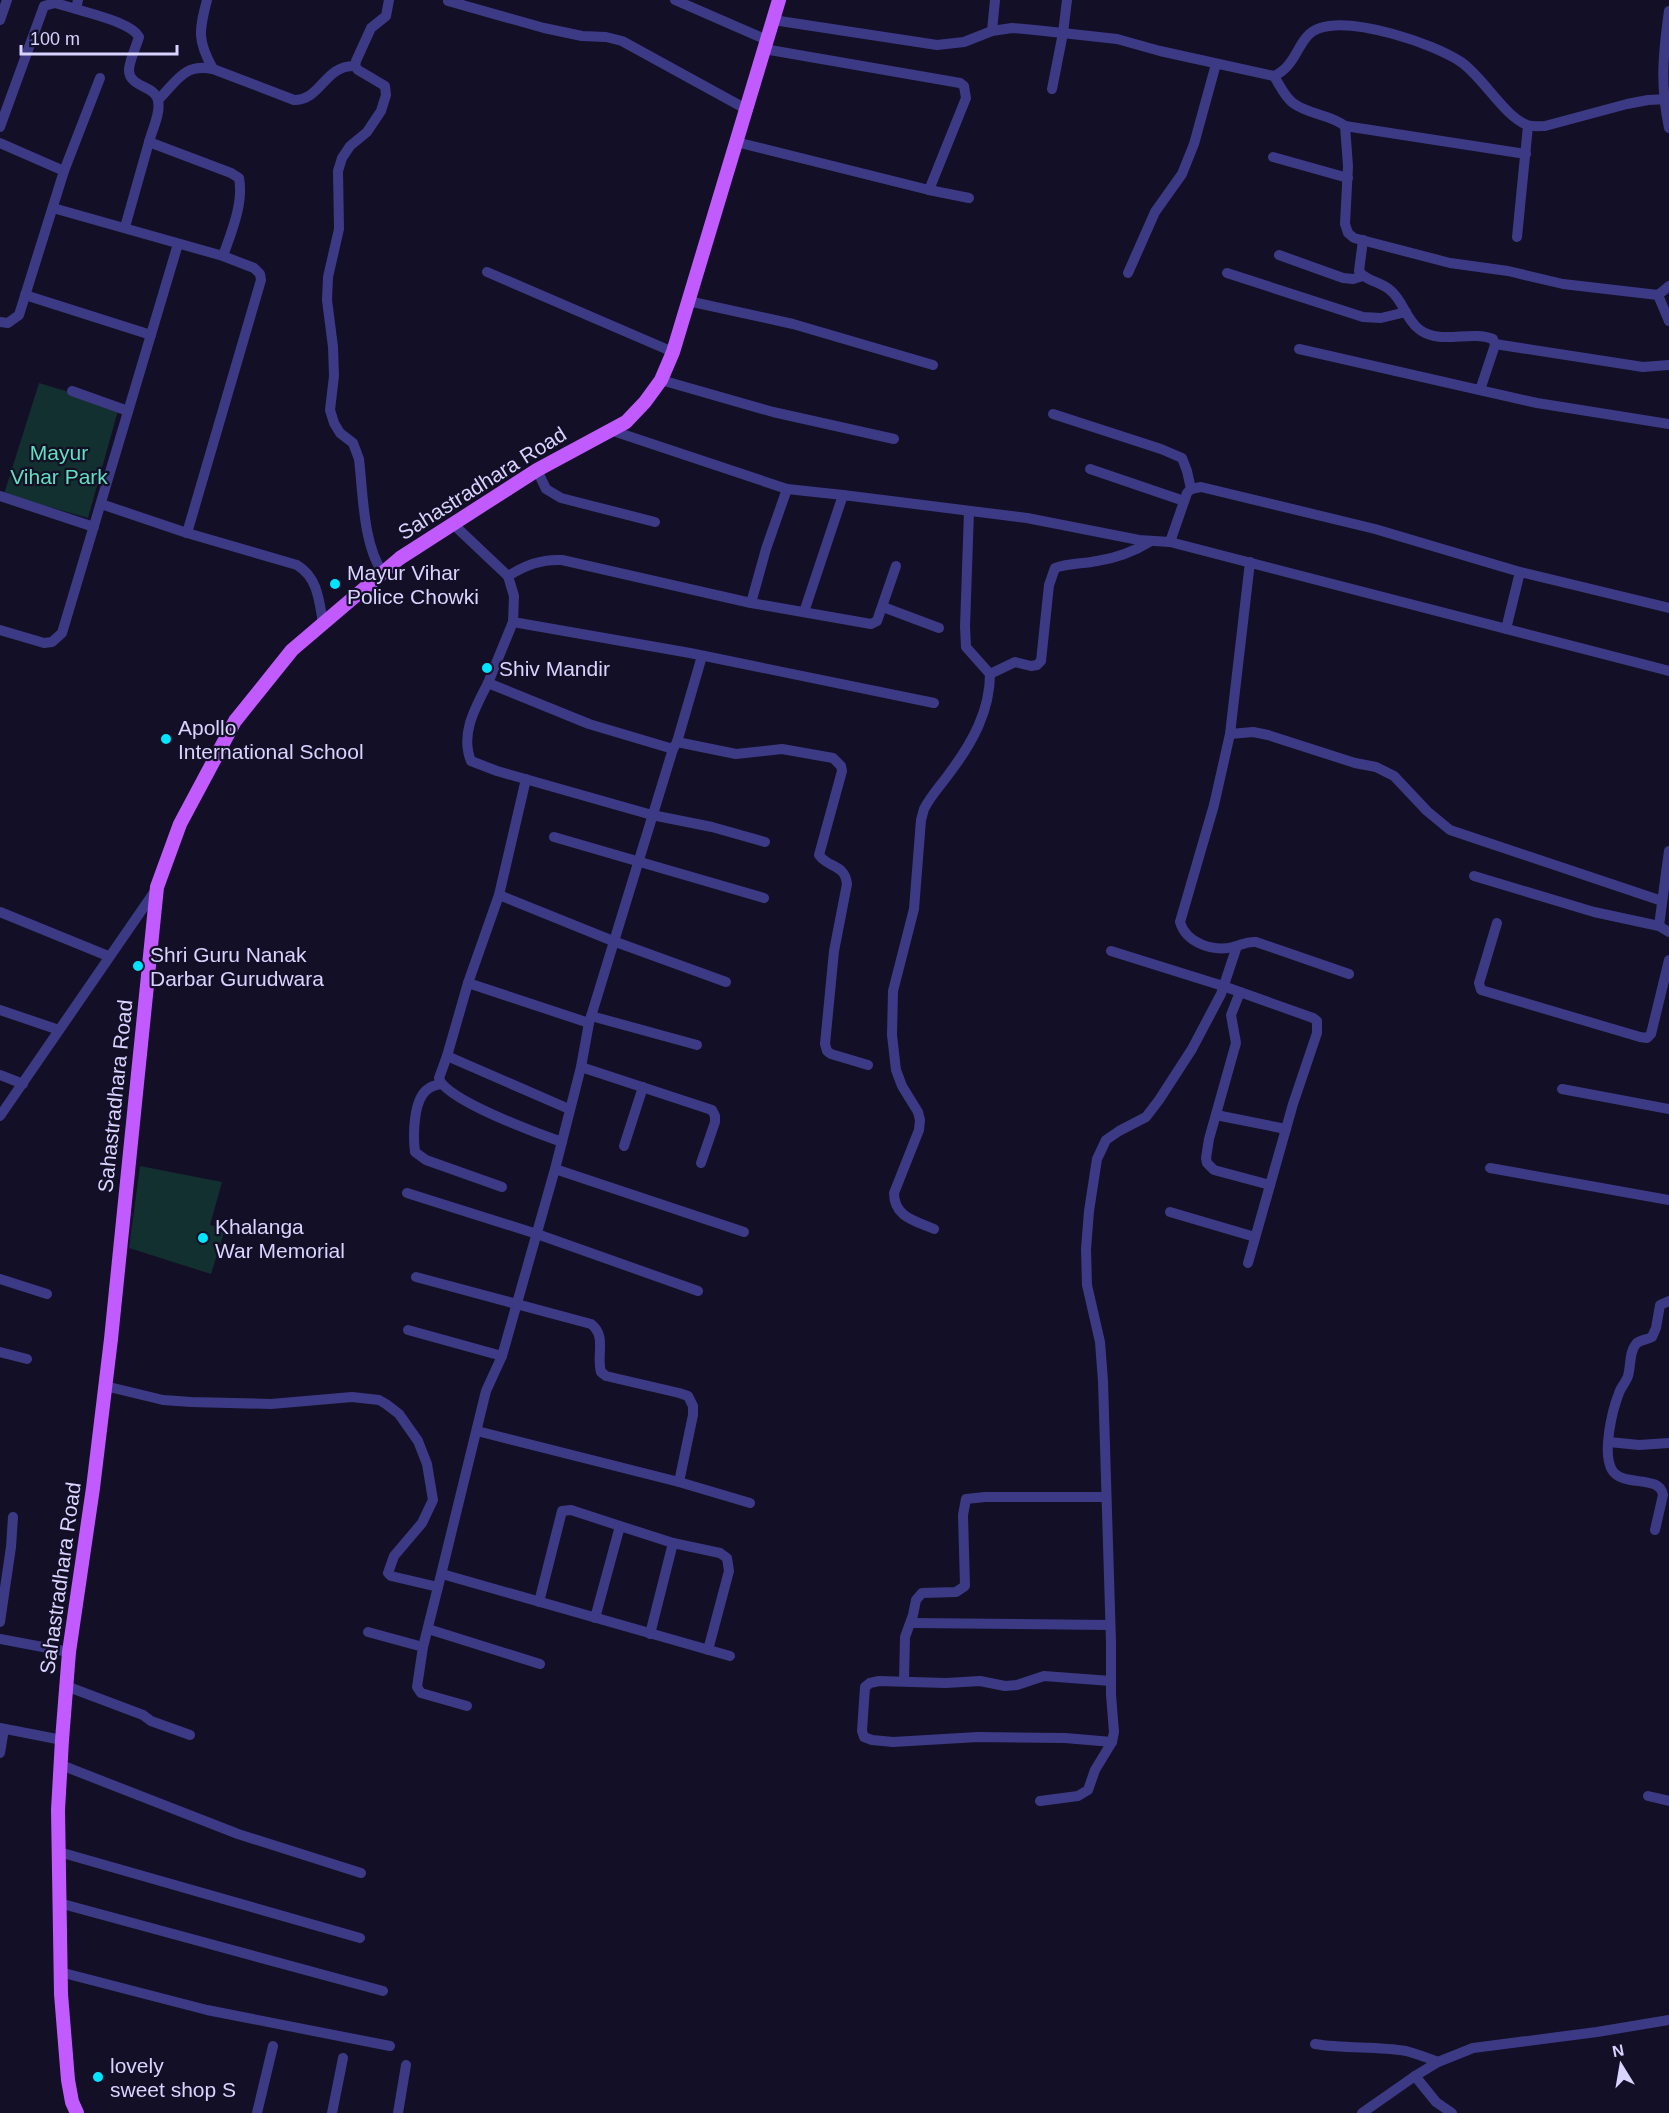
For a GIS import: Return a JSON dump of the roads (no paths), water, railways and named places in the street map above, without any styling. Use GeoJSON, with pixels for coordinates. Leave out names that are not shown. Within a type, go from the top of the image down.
{"type":"FeatureCollection","features":[{"type":"Feature","properties":{"kind":"main road","name":"Sahastradhara Road"},"geometry":{"type":"LineString","coordinates":[[77,2113],[72,2102],[68,2080],[60,1972],[58,1810],[62,1740],[69,1652],[105,1386],[157,887],[180,824],[236,721],[292,650],[400,558],[537,470],[626,422],[661,380],[673,352],[779,0]]}},
{"type":"Feature","properties":{"kind":"street"},"geometry":{"type":"LineString","coordinates":[[0,20],[7,0]]}},
{"type":"Feature","properties":{"kind":"street"},"geometry":{"type":"LineString","coordinates":[[207,0],[201,26],[201,41],[213,69]]}},
{"type":"Feature","properties":{"kind":"street"},"geometry":{"type":"LineString","coordinates":[[355,66],[371,28],[386,16],[389,0]]}},
{"type":"Feature","properties":{"kind":"street"},"geometry":{"type":"LineString","coordinates":[[675,0],[765,45],[964,86],[966,98],[929,190]]}},
{"type":"Feature","properties":{"kind":"street"},"geometry":{"type":"LineString","coordinates":[[992,32],[995,0]]}},
{"type":"Feature","properties":{"kind":"street"},"geometry":{"type":"LineString","coordinates":[[1052,89],[1067,0]]}},
{"type":"Feature","properties":{"kind":"street"},"geometry":{"type":"LineString","coordinates":[[448,1],[543,28],[622,41],[746,109]]}},
{"type":"Feature","properties":{"kind":"street"},"geometry":{"type":"LineString","coordinates":[[0,127],[44,6],[55,3],[77,4],[136,32],[139,37],[129,69],[133,80],[156,93],[159,107],[125,227]]}},
{"type":"Feature","properties":{"kind":"street"},"geometry":{"type":"LineString","coordinates":[[1669,11],[1662,65],[1669,128]]}},
{"type":"Feature","properties":{"kind":"street"},"geometry":{"type":"LineString","coordinates":[[773,20],[937,45],[964,42],[1011,28],[1117,39],[1274,76],[1284,72],[1294,60],[1309,33],[1317,29],[1333,26],[1375,29],[1444,52],[1461,62],[1512,115],[1528,126],[1545,126],[1627,104],[1666,99]]}},
{"type":"Feature","properties":{"kind":"street"},"geometry":{"type":"LineString","coordinates":[[1128,273],[1155,212],[1182,174],[1194,144],[1216,64]]}},
{"type":"Feature","properties":{"kind":"street"},"geometry":{"type":"LineString","coordinates":[[158,100],[192,68],[201,66],[294,100],[301,100],[314,93],[330,74],[338,69],[355,66]]}},
{"type":"Feature","properties":{"kind":"street"},"geometry":{"type":"LineString","coordinates":[[355,66],[382,83],[386,94],[381,111],[367,132],[350,146],[342,158],[338,171],[339,229],[328,277],[327,300],[334,376],[330,410],[334,423],[356,449],[370,548],[375,562],[383,573]]}},
{"type":"Feature","properties":{"kind":"street"},"geometry":{"type":"LineString","coordinates":[[1274,76],[1284,94],[1293,103],[1337,120],[1345,126],[1526,153]]}},
{"type":"Feature","properties":{"kind":"street"},"geometry":{"type":"LineString","coordinates":[[1,322],[8,323],[19,315],[64,171],[100,78]]}},
{"type":"Feature","properties":{"kind":"street"},"geometry":{"type":"LineString","coordinates":[[1345,126],[1348,178],[1345,224],[1348,233],[1354,238],[1450,263],[1508,271],[1563,284],[1658,295],[1669,286]]}},
{"type":"Feature","properties":{"kind":"street"},"geometry":{"type":"LineString","coordinates":[[1517,237],[1528,126]]}},
{"type":"Feature","properties":{"kind":"street"},"geometry":{"type":"LineString","coordinates":[[736,141],[969,198]]}},
{"type":"Feature","properties":{"kind":"street"},"geometry":{"type":"LineString","coordinates":[[149,142],[231,173],[238,178],[239,197],[224,256]]}},
{"type":"Feature","properties":{"kind":"street"},"geometry":{"type":"LineString","coordinates":[[0,143],[64,171]]}},
{"type":"Feature","properties":{"kind":"street"},"geometry":{"type":"LineString","coordinates":[[1273,157],[1348,178]]}},
{"type":"Feature","properties":{"kind":"street"},"geometry":{"type":"LineString","coordinates":[[53,208],[224,256],[254,268],[260,274],[261,280],[187,533]]}},
{"type":"Feature","properties":{"kind":"street"},"geometry":{"type":"LineString","coordinates":[[1363,240],[1359,271],[1363,276],[1390,289],[1418,329],[1426,334],[1446,337],[1486,336],[1493,339],[1495,344],[1480,390]]}},
{"type":"Feature","properties":{"kind":"street"},"geometry":{"type":"LineString","coordinates":[[0,630],[44,643],[52,642],[62,633],[178,244]]}},
{"type":"Feature","properties":{"kind":"street"},"geometry":{"type":"LineString","coordinates":[[1280,255],[1343,278],[1353,279],[1363,276]]}},
{"type":"Feature","properties":{"kind":"street"},"geometry":{"type":"LineString","coordinates":[[487,272],[673,352]]}},
{"type":"Feature","properties":{"kind":"street"},"geometry":{"type":"LineString","coordinates":[[1227,273],[1363,317],[1381,318],[1406,312]]}},
{"type":"Feature","properties":{"kind":"street"},"geometry":{"type":"LineString","coordinates":[[25,295],[151,335]]}},
{"type":"Feature","properties":{"kind":"street"},"geometry":{"type":"LineString","coordinates":[[1658,295],[1668,318]]}},
{"type":"Feature","properties":{"kind":"street"},"geometry":{"type":"LineString","coordinates":[[688,301],[793,324],[933,365]]}},
{"type":"Feature","properties":{"kind":"street"},"geometry":{"type":"LineString","coordinates":[[1495,344],[1643,367],[1669,365]]}},
{"type":"Feature","properties":{"kind":"street"},"geometry":{"type":"LineString","coordinates":[[1299,349],[1548,405],[1669,424]]}},
{"type":"Feature","properties":{"kind":"street"},"geometry":{"type":"LineString","coordinates":[[661,380],[773,412],[894,439]]}},
{"type":"Feature","properties":{"kind":"street"},"geometry":{"type":"LineString","coordinates":[[72,391],[129,411]]}},
{"type":"Feature","properties":{"kind":"street"},"geometry":{"type":"LineString","coordinates":[[1053,414],[1182,458],[1188,471],[1191,489],[1184,501],[1170,542]]}},
{"type":"Feature","properties":{"kind":"street"},"geometry":{"type":"LineString","coordinates":[[610,430],[787,489],[1027,518],[1151,541],[1170,542],[1669,671]]}},
{"type":"Feature","properties":{"kind":"street"},"geometry":{"type":"LineString","coordinates":[[537,470],[546,489],[561,498],[654,522]]}},
{"type":"Feature","properties":{"kind":"street"},"geometry":{"type":"LineString","coordinates":[[1090,470],[1184,501]]}},
{"type":"Feature","properties":{"kind":"street"},"geometry":{"type":"LineString","coordinates":[[1191,489],[1209,488],[1375,529],[1520,572],[1669,608]]}},
{"type":"Feature","properties":{"kind":"street"},"geometry":{"type":"LineString","coordinates":[[751,603],[766,549],[787,489]]}},
{"type":"Feature","properties":{"kind":"street"},"geometry":{"type":"LineString","coordinates":[[804,612],[843,495]]}},
{"type":"Feature","properties":{"kind":"street"},"geometry":{"type":"LineString","coordinates":[[0,496],[93,527]]}},
{"type":"Feature","properties":{"kind":"street"},"geometry":{"type":"LineString","coordinates":[[100,504],[187,533],[297,565],[307,571],[312,579],[318,593],[323,623]]}},
{"type":"Feature","properties":{"kind":"street"},"geometry":{"type":"LineString","coordinates":[[934,1229],[904,1215],[898,1211],[894,1203],[894,1193],[920,1131],[921,1120],[896,1070],[892,1035],[893,991],[914,909],[921,820],[924,809],[968,748],[981,720],[990,688],[990,674],[966,647],[969,512]]}},
{"type":"Feature","properties":{"kind":"street"},"geometry":{"type":"LineString","coordinates":[[454,525],[508,576],[514,596],[513,622],[488,684],[476,706],[466,735],[466,749],[471,761],[652,815],[765,842]]}},
{"type":"Feature","properties":{"kind":"street"},"geometry":{"type":"LineString","coordinates":[[990,674],[1015,662],[1031,666],[1041,661],[1049,585],[1054,568],[1065,564],[1097,562],[1126,554],[1151,541]]}},
{"type":"Feature","properties":{"kind":"street"},"geometry":{"type":"LineString","coordinates":[[508,576],[538,561],[562,560],[751,603],[871,624],[877,621],[896,566]]}},
{"type":"Feature","properties":{"kind":"street"},"geometry":{"type":"LineString","coordinates":[[1250,562],[1230,734],[1214,805],[1180,922],[1185,934],[1192,940],[1209,946],[1225,948],[1237,946],[1243,942],[1256,942],[1349,974]]}},
{"type":"Feature","properties":{"kind":"street"},"geometry":{"type":"LineString","coordinates":[[1506,629],[1520,572]]}},
{"type":"Feature","properties":{"kind":"street"},"geometry":{"type":"LineString","coordinates":[[883,607],[939,628]]}},
{"type":"Feature","properties":{"kind":"street"},"geometry":{"type":"LineString","coordinates":[[513,622],[702,656],[934,703]]}},
{"type":"Feature","properties":{"kind":"street"},"geometry":{"type":"LineString","coordinates":[[466,1706],[421,1693],[417,1682],[423,1647],[486,1391],[502,1356],[537,1234],[562,1142],[590,1019],[702,656]]}},
{"type":"Feature","properties":{"kind":"street"},"geometry":{"type":"LineString","coordinates":[[488,684],[589,724],[675,746],[736,754],[771,750],[798,751],[832,758],[841,766],[842,771],[819,855],[846,875],[847,884],[834,951],[825,1044],[827,1051],[831,1054],[868,1065]]}},
{"type":"Feature","properties":{"kind":"street"},"geometry":{"type":"LineString","coordinates":[[1230,734],[1253,732],[1268,735],[1355,763],[1376,767],[1394,776],[1426,811],[1450,830],[1662,901]]}},
{"type":"Feature","properties":{"kind":"street"},"geometry":{"type":"LineString","coordinates":[[526,779],[499,895],[468,983],[439,1078],[441,1084],[491,1115],[562,1142]]}},
{"type":"Feature","properties":{"kind":"street"},"geometry":{"type":"LineString","coordinates":[[554,837],[764,898]]}},
{"type":"Feature","properties":{"kind":"street"},"geometry":{"type":"LineString","coordinates":[[1474,876],[1594,912],[1664,929],[1662,901],[1668,873],[1669,851]]}},
{"type":"Feature","properties":{"kind":"street"},"geometry":{"type":"LineString","coordinates":[[0,1116],[157,887]]}},
{"type":"Feature","properties":{"kind":"street"},"geometry":{"type":"LineString","coordinates":[[499,895],[613,941],[726,982]]}},
{"type":"Feature","properties":{"kind":"street"},"geometry":{"type":"LineString","coordinates":[[0,912],[108,956]]}},
{"type":"Feature","properties":{"kind":"street"},"geometry":{"type":"LineString","coordinates":[[1497,923],[1479,983],[1481,990],[1640,1037],[1647,1038],[1651,1034],[1669,952]]}},
{"type":"Feature","properties":{"kind":"street"},"geometry":{"type":"LineString","coordinates":[[1040,1801],[1078,1796],[1088,1790],[1095,1770],[1112,1742],[1114,1732],[1100,1341],[1087,1285],[1086,1249],[1089,1211],[1097,1159],[1106,1140],[1146,1117],[1159,1100],[1192,1049],[1221,994],[1237,946]]}},
{"type":"Feature","properties":{"kind":"street"},"geometry":{"type":"LineString","coordinates":[[1112,951],[1223,986],[1317,1021],[1317,1033],[1286,1129],[1248,1263]]}},
{"type":"Feature","properties":{"kind":"street"},"geometry":{"type":"LineString","coordinates":[[468,983],[590,1019],[697,1045]]}},
{"type":"Feature","properties":{"kind":"street"},"geometry":{"type":"LineString","coordinates":[[1240,992],[1231,1015],[1237,1037],[1236,1043],[1209,1139],[1206,1158],[1207,1163],[1214,1170],[1270,1185]]}},
{"type":"Feature","properties":{"kind":"street"},"geometry":{"type":"LineString","coordinates":[[0,1010],[59,1030]]}},
{"type":"Feature","properties":{"kind":"street"},"geometry":{"type":"LineString","coordinates":[[447,1056],[569,1109]]}},
{"type":"Feature","properties":{"kind":"street"},"geometry":{"type":"LineString","coordinates":[[580,1067],[712,1110],[715,1122],[701,1163]]}},
{"type":"Feature","properties":{"kind":"street"},"geometry":{"type":"LineString","coordinates":[[0,1076],[23,1084]]}},
{"type":"Feature","properties":{"kind":"street"},"geometry":{"type":"LineString","coordinates":[[441,1084],[426,1090],[421,1097],[416,1114],[415,1152],[426,1160],[502,1186]]}},
{"type":"Feature","properties":{"kind":"street"},"geometry":{"type":"LineString","coordinates":[[624,1146],[643,1087]]}},
{"type":"Feature","properties":{"kind":"street"},"geometry":{"type":"LineString","coordinates":[[1562,1089],[1669,1109]]}},
{"type":"Feature","properties":{"kind":"street"},"geometry":{"type":"LineString","coordinates":[[1216,1115],[1286,1129]]}},
{"type":"Feature","properties":{"kind":"street"},"geometry":{"type":"LineString","coordinates":[[1490,1168],[1669,1200]]}},
{"type":"Feature","properties":{"kind":"street"},"geometry":{"type":"LineString","coordinates":[[555,1169],[744,1232]]}},
{"type":"Feature","properties":{"kind":"street"},"geometry":{"type":"LineString","coordinates":[[407,1193],[537,1234],[698,1291]]}},
{"type":"Feature","properties":{"kind":"street"},"geometry":{"type":"LineString","coordinates":[[1170,1212],[1256,1237]]}},
{"type":"Feature","properties":{"kind":"street"},"geometry":{"type":"LineString","coordinates":[[416,1276],[591,1324],[597,1328],[600,1337],[600,1366],[601,1372],[606,1376],[688,1396],[693,1406],[693,1415],[679,1482]]}},
{"type":"Feature","properties":{"kind":"street"},"geometry":{"type":"LineString","coordinates":[[0,1279],[46,1294]]}},
{"type":"Feature","properties":{"kind":"street"},"geometry":{"type":"LineString","coordinates":[[1655,1530],[1663,1495],[1662,1490],[1657,1485],[1621,1479],[1613,1471],[1608,1455],[1612,1417],[1620,1391],[1628,1376],[1633,1348],[1639,1341],[1652,1337],[1660,1305],[1669,1301]]}},
{"type":"Feature","properties":{"kind":"street"},"geometry":{"type":"LineString","coordinates":[[408,1330],[502,1356]]}},
{"type":"Feature","properties":{"kind":"street"},"geometry":{"type":"LineString","coordinates":[[0,1352],[27,1359]]}},
{"type":"Feature","properties":{"kind":"street"},"geometry":{"type":"LineString","coordinates":[[105,1386],[163,1400],[191,1402],[271,1404],[352,1397],[378,1400],[386,1404],[399,1414],[418,1442],[427,1464],[433,1500],[422,1523],[394,1556],[388,1573],[391,1576],[438,1587]]}},
{"type":"Feature","properties":{"kind":"street"},"geometry":{"type":"LineString","coordinates":[[477,1431],[679,1482],[750,1503]]}},
{"type":"Feature","properties":{"kind":"street"},"geometry":{"type":"LineString","coordinates":[[1609,1442],[1640,1446],[1669,1443]]}},
{"type":"Feature","properties":{"kind":"street"},"geometry":{"type":"LineString","coordinates":[[904,1681],[905,1637],[916,1600],[922,1593],[956,1592],[965,1586],[963,1515],[966,1499],[1106,1497]]}},
{"type":"Feature","properties":{"kind":"street"},"geometry":{"type":"LineString","coordinates":[[539,1602],[562,1511],[571,1509],[673,1543],[720,1554],[727,1558],[729,1571],[708,1650]]}},
{"type":"Feature","properties":{"kind":"street"},"geometry":{"type":"LineString","coordinates":[[0,1622],[13,1517]]}},
{"type":"Feature","properties":{"kind":"street"},"geometry":{"type":"LineString","coordinates":[[595,1618],[620,1526]]}},
{"type":"Feature","properties":{"kind":"street"},"geometry":{"type":"LineString","coordinates":[[650,1634],[673,1543]]}},
{"type":"Feature","properties":{"kind":"street"},"geometry":{"type":"LineString","coordinates":[[442,1574],[730,1656]]}},
{"type":"Feature","properties":{"kind":"street"},"geometry":{"type":"LineString","coordinates":[[910,1623],[1110,1625]]}},
{"type":"Feature","properties":{"kind":"street"},"geometry":{"type":"LineString","coordinates":[[428,1629],[540,1664]]}},
{"type":"Feature","properties":{"kind":"street"},"geometry":{"type":"LineString","coordinates":[[368,1632],[423,1647]]}},
{"type":"Feature","properties":{"kind":"street"},"geometry":{"type":"LineString","coordinates":[[0,1640],[69,1652]]}},
{"type":"Feature","properties":{"kind":"street"},"geometry":{"type":"LineString","coordinates":[[1111,1680],[1044,1676],[1017,1685],[1005,1686],[980,1681],[946,1683],[879,1681],[865,1687],[862,1731],[864,1737],[872,1740],[893,1742],[978,1737],[1065,1738],[1112,1742]]}},
{"type":"Feature","properties":{"kind":"street"},"geometry":{"type":"LineString","coordinates":[[66,1686],[143,1715],[151,1721],[190,1734]]}},
{"type":"Feature","properties":{"kind":"street"},"geometry":{"type":"LineString","coordinates":[[0,1753],[2,1729],[62,1740]]}},
{"type":"Feature","properties":{"kind":"street"},"geometry":{"type":"LineString","coordinates":[[61,1765],[238,1834],[362,1874]]}},
{"type":"Feature","properties":{"kind":"street"},"geometry":{"type":"LineString","coordinates":[[1648,1796],[1669,1801]]}},
{"type":"Feature","properties":{"kind":"street"},"geometry":{"type":"LineString","coordinates":[[59,1852],[360,1938]]}},
{"type":"Feature","properties":{"kind":"street"},"geometry":{"type":"LineString","coordinates":[[59,1903],[383,1991]]}},
{"type":"Feature","properties":{"kind":"street"},"geometry":{"type":"LineString","coordinates":[[60,1972],[207,2010],[390,2046]]}},
{"type":"Feature","properties":{"kind":"street"},"geometry":{"type":"LineString","coordinates":[[1362,2113],[1414,2076],[1438,2062],[1473,2048],[1669,2020]]}},
{"type":"Feature","properties":{"kind":"street"},"geometry":{"type":"LineString","coordinates":[[1315,2044],[1339,2048],[1395,2050],[1438,2062]]}},
{"type":"Feature","properties":{"kind":"street"},"geometry":{"type":"LineString","coordinates":[[258,2113],[273,2046]]}},
{"type":"Feature","properties":{"kind":"street"},"geometry":{"type":"LineString","coordinates":[[332,2113],[343,2058]]}},
{"type":"Feature","properties":{"kind":"street"},"geometry":{"type":"LineString","coordinates":[[398,2113],[406,2065]]}},
{"type":"Feature","properties":{"kind":"street"},"geometry":{"type":"LineString","coordinates":[[1414,2076],[1436,2102],[1452,2113]]}},
{"type":"Feature","properties":{"kind":"place","name":"Mayur Vihar Police Chowki"},"geometry":{"type":"Point","coordinates":[335,584]}},
{"type":"Feature","properties":{"kind":"place","name":"Shiv Mandir"},"geometry":{"type":"Point","coordinates":[487,668]}},
{"type":"Feature","properties":{"kind":"place","name":"Apollo International School"},"geometry":{"type":"Point","coordinates":[166,739]}},
{"type":"Feature","properties":{"kind":"place","name":"Shri Guru Nanak Darbar Gurudwara"},"geometry":{"type":"Point","coordinates":[138,966]}},
{"type":"Feature","properties":{"kind":"place","name":"Khalanga War Memorial"},"geometry":{"type":"Point","coordinates":[203,1238]}},
{"type":"Feature","properties":{"kind":"place","name":"lovely sweet shop S"},"geometry":{"type":"Point","coordinates":[98,2077]}},
{"type":"Feature","properties":{"kind":"park label","name":"Mayur Vihar Park"},"geometry":{"type":"Point","coordinates":[59,464]}}]}
